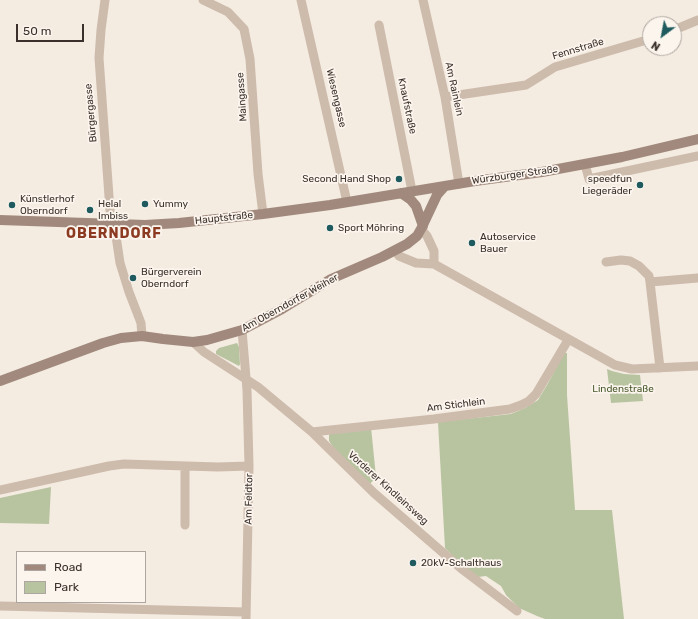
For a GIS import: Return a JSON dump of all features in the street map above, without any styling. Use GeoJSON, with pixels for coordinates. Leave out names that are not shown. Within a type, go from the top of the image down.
{"type":"FeatureCollection","features":[{"type":"Feature","properties":{"kind":"main road","name":"Würzburger Straße"},"geometry":{"type":"LineString","coordinates":[[446,186],[585,164],[646,152],[698,139]]}},
{"type":"Feature","properties":{"kind":"main road","name":"Hauptstraße"},"geometry":{"type":"LineString","coordinates":[[0,220],[145,225],[173,223],[263,214],[446,186]]}},
{"type":"Feature","properties":{"kind":"main road","name":"Am Oberndorfer Weiher"},"geometry":{"type":"LineString","coordinates":[[193,342],[207,340],[242,330],[282,309],[331,279],[395,250],[412,240],[422,227],[437,195],[446,186]]}},
{"type":"Feature","properties":{"kind":"main road"},"geometry":{"type":"LineString","coordinates":[[401,193],[411,200],[416,206],[422,227]]}},
{"type":"Feature","properties":{"kind":"main road"},"geometry":{"type":"LineString","coordinates":[[0,381],[102,343],[131,337],[142,336],[163,340],[193,342]]}},
{"type":"Feature","properties":{"kind":"street","name":"Bürgergasse"},"geometry":{"type":"LineString","coordinates":[[105,0],[99,58],[113,224]]}},
{"type":"Feature","properties":{"kind":"street","name":"Maingasse"},"geometry":{"type":"LineString","coordinates":[[203,0],[228,12],[244,29],[250,59],[258,174],[263,214]]}},
{"type":"Feature","properties":{"kind":"street","name":"Wiesengasse"},"geometry":{"type":"LineString","coordinates":[[301,0],[347,202]]}},
{"type":"Feature","properties":{"kind":"street","name":"Am Rainlein"},"geometry":{"type":"LineString","coordinates":[[423,0],[445,97],[459,184]]}},
{"type":"Feature","properties":{"kind":"street"},"geometry":{"type":"LineString","coordinates":[[682,27],[698,20]]}},
{"type":"Feature","properties":{"kind":"street","name":"Knaufstraße"},"geometry":{"type":"LineString","coordinates":[[379,24],[412,191]]}},
{"type":"Feature","properties":{"kind":"street","name":"Fennstraße"},"geometry":{"type":"LineString","coordinates":[[445,97],[526,85],[555,67],[642,41]]}},
{"type":"Feature","properties":{"kind":"street"},"geometry":{"type":"LineString","coordinates":[[585,164],[589,179],[698,156]]}},
{"type":"Feature","properties":{"kind":"street"},"geometry":{"type":"LineString","coordinates":[[113,224],[120,263],[141,324],[142,336]]}},
{"type":"Feature","properties":{"kind":"street"},"geometry":{"type":"LineString","coordinates":[[422,227],[434,251],[434,264]]}},
{"type":"Feature","properties":{"kind":"street"},"geometry":{"type":"LineString","coordinates":[[395,250],[399,256],[416,263],[434,264],[568,340],[608,362],[623,368],[632,369],[698,366]]}},
{"type":"Feature","properties":{"kind":"street"},"geometry":{"type":"LineString","coordinates":[[606,262],[630,260],[639,266],[649,276],[660,368]]}},
{"type":"Feature","properties":{"kind":"street"},"geometry":{"type":"LineString","coordinates":[[650,282],[698,278]]}},
{"type":"Feature","properties":{"kind":"street","name":"Am Feldtor"},"geometry":{"type":"LineString","coordinates":[[242,330],[246,379],[249,466],[246,616]]}},
{"type":"Feature","properties":{"kind":"street","name":"Am Stichlein"},"geometry":{"type":"LineString","coordinates":[[312,432],[434,419],[502,410],[521,405],[529,401],[536,394],[568,340]]}},
{"type":"Feature","properties":{"kind":"street"},"geometry":{"type":"LineString","coordinates":[[193,342],[204,352],[246,379]]}},
{"type":"Feature","properties":{"kind":"street","name":"Vorderer Kindleinsweg"},"geometry":{"type":"LineString","coordinates":[[246,379],[312,432],[374,493],[463,570],[517,611]]}},
{"type":"Feature","properties":{"kind":"street"},"geometry":{"type":"LineString","coordinates":[[0,490],[108,466],[124,464],[218,467],[249,466]]}},
{"type":"Feature","properties":{"kind":"street"},"geometry":{"type":"LineString","coordinates":[[185,466],[185,525]]}},
{"type":"Feature","properties":{"kind":"street"},"geometry":{"type":"LineString","coordinates":[[0,606],[246,616]]}},
{"type":"Feature","properties":{"kind":"green space"},"geometry":{"type":"Polygon","coordinates":[[[237,343],[239,347],[239,366],[216,354],[216,351],[219,348],[237,343]]]}},
{"type":"Feature","properties":{"kind":"green space"},"geometry":{"type":"Polygon","coordinates":[[[564,353],[567,353],[567,395],[575,510],[612,510],[624,619],[545,619],[537,616],[519,608],[506,595],[501,586],[486,576],[478,577],[465,568],[445,548],[438,422],[511,414],[525,408],[538,400],[564,353]]]}},
{"type":"Feature","properties":{"kind":"green space","name":"Lindenstraße"},"geometry":{"type":"Polygon","coordinates":[[[607,369],[624,374],[640,375],[643,401],[611,403],[607,369]]]}},
{"type":"Feature","properties":{"kind":"green space"},"geometry":{"type":"Polygon","coordinates":[[[371,427],[376,477],[370,484],[333,447],[329,441],[329,435],[331,432],[371,427]]]}},
{"type":"Feature","properties":{"kind":"green space"},"geometry":{"type":"Polygon","coordinates":[[[51,487],[49,524],[0,523],[0,498],[51,487]]]}},
{"type":"Feature","properties":{"kind":"place","name":"Second Hand Shop"},"geometry":{"type":"Point","coordinates":[399,179]}},
{"type":"Feature","properties":{"kind":"place","name":"speedfun Liegeräder"},"geometry":{"type":"Point","coordinates":[640,185]}},
{"type":"Feature","properties":{"kind":"place","name":"Yummy"},"geometry":{"type":"Point","coordinates":[145,204]}},
{"type":"Feature","properties":{"kind":"place","name":"Künstlerhof Oberndorf"},"geometry":{"type":"Point","coordinates":[12,205]}},
{"type":"Feature","properties":{"kind":"place","name":"Helal Imbiss"},"geometry":{"type":"Point","coordinates":[90,210]}},
{"type":"Feature","properties":{"kind":"place","name":"Sport Möhring"},"geometry":{"type":"Point","coordinates":[330,228]}},
{"type":"Feature","properties":{"kind":"place","name":"Autoservice Bauer"},"geometry":{"type":"Point","coordinates":[472,243]}},
{"type":"Feature","properties":{"kind":"place","name":"Bürgerverein Oberndorf"},"geometry":{"type":"Point","coordinates":[133,278]}},
{"type":"Feature","properties":{"kind":"place","name":"20kV-Schalthaus"},"geometry":{"type":"Point","coordinates":[413,563]}},
{"type":"Feature","properties":{"kind":"district","name":"OBERNDORF"},"geometry":{"type":"Point","coordinates":[114,234]}}]}
